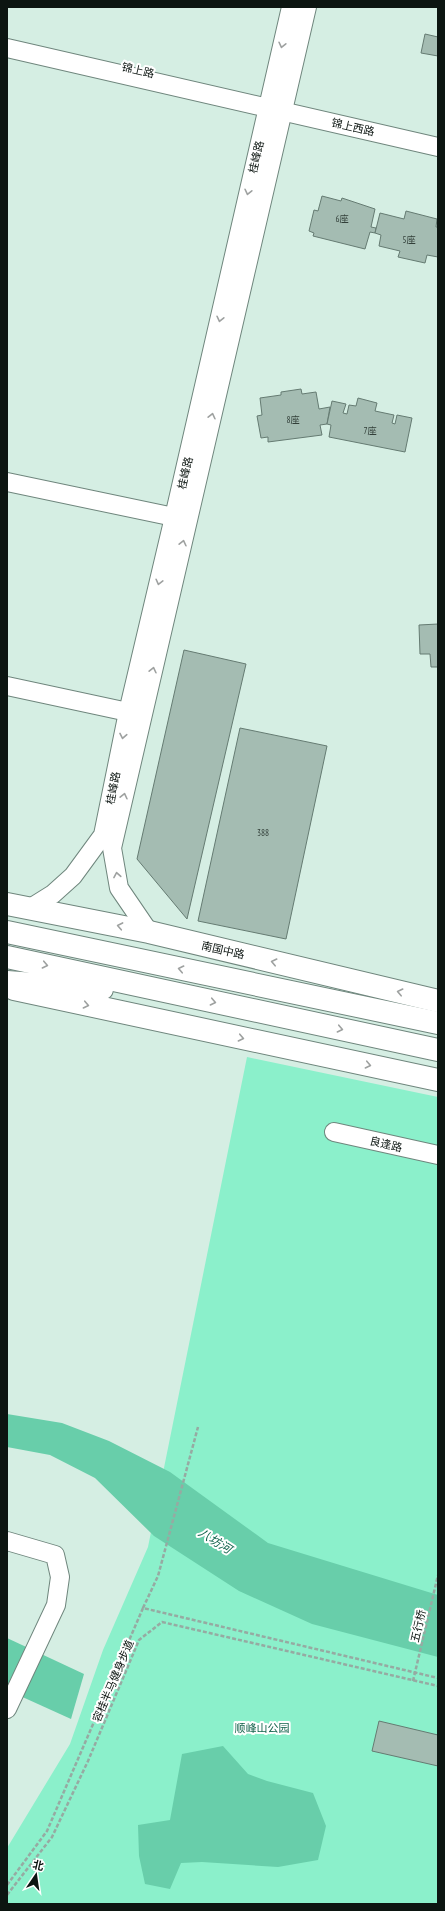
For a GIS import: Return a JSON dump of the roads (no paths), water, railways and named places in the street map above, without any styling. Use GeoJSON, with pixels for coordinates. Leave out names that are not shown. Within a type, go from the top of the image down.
{"type":"FeatureCollection","features":[{"type":"Feature","properties":{"kind":"main road","name":"南国中路"},"geometry":{"type":"LineString","coordinates":[[7,904],[149,932],[438,1001]]}},
{"type":"Feature","properties":{"kind":"main road"},"geometry":{"type":"LineString","coordinates":[[7,932],[438,1023]]}},
{"type":"Feature","properties":{"kind":"main road"},"geometry":{"type":"LineString","coordinates":[[7,957],[438,1050]]}},
{"type":"Feature","properties":{"kind":"main road"},"geometry":{"type":"LineString","coordinates":[[7,982],[181,995]]}},
{"type":"Feature","properties":{"kind":"main road"},"geometry":{"type":"LineString","coordinates":[[7,988],[438,1080]]}},
{"type":"Feature","properties":{"kind":"street","name":"桂峰路"},"geometry":{"type":"LineString","coordinates":[[29,909],[53,894],[73,876],[104,835],[128,712],[174,517],[276,105],[291,7]]}},
{"type":"Feature","properties":{"kind":"street"},"geometry":{"type":"LineString","coordinates":[[149,932],[119,888],[112,848],[276,105],[306,7]]}},
{"type":"Feature","properties":{"kind":"street","name":"锦上路"},"geometry":{"type":"LineString","coordinates":[[7,40],[276,105]]}},
{"type":"Feature","properties":{"kind":"street","name":"锦上路"},"geometry":{"type":"LineString","coordinates":[[7,48],[276,105]]}},
{"type":"Feature","properties":{"kind":"street","name":"锦上西路"},"geometry":{"type":"LineString","coordinates":[[276,105],[438,136]]}},
{"type":"Feature","properties":{"kind":"street","name":"锦上西路"},"geometry":{"type":"LineString","coordinates":[[276,105],[438,147]]}},
{"type":"Feature","properties":{"kind":"street"},"geometry":{"type":"LineString","coordinates":[[7,482],[174,517]]}},
{"type":"Feature","properties":{"kind":"street"},"geometry":{"type":"LineString","coordinates":[[7,686],[128,712]]}},
{"type":"Feature","properties":{"kind":"street","name":"良逢路"},"geometry":{"type":"LineString","coordinates":[[334,1132],[438,1155]]}},
{"type":"Feature","properties":{"kind":"street"},"geometry":{"type":"LineString","coordinates":[[7,1541],[55,1555],[60,1577],[56,1605],[9,1705]]}},
{"type":"Feature","properties":{"kind":"water","name":"八坊河"},"geometry":{"type":"Polygon","coordinates":[[[7,1414],[62,1423],[109,1441],[170,1472],[268,1543],[438,1595],[438,1657],[312,1624],[239,1591],[154,1536],[95,1478],[50,1455],[7,1447],[7,1414]]]}},
{"type":"Feature","properties":{"kind":"water"},"geometry":{"type":"Polygon","coordinates":[[[7,1638],[84,1674],[71,1719],[7,1690],[7,1638]]]}},
{"type":"Feature","properties":{"kind":"water"},"geometry":{"type":"Polygon","coordinates":[[[223,1746],[248,1774],[267,1781],[313,1793],[326,1826],[318,1860],[278,1867],[202,1862],[181,1863],[170,1889],[145,1884],[139,1856],[138,1825],[170,1820],[182,1754],[223,1746]]]}},
{"type":"Feature","properties":{"kind":"park label","name":"顺峰山公园"},"geometry":{"type":"Point","coordinates":[262,1728]}}]}
